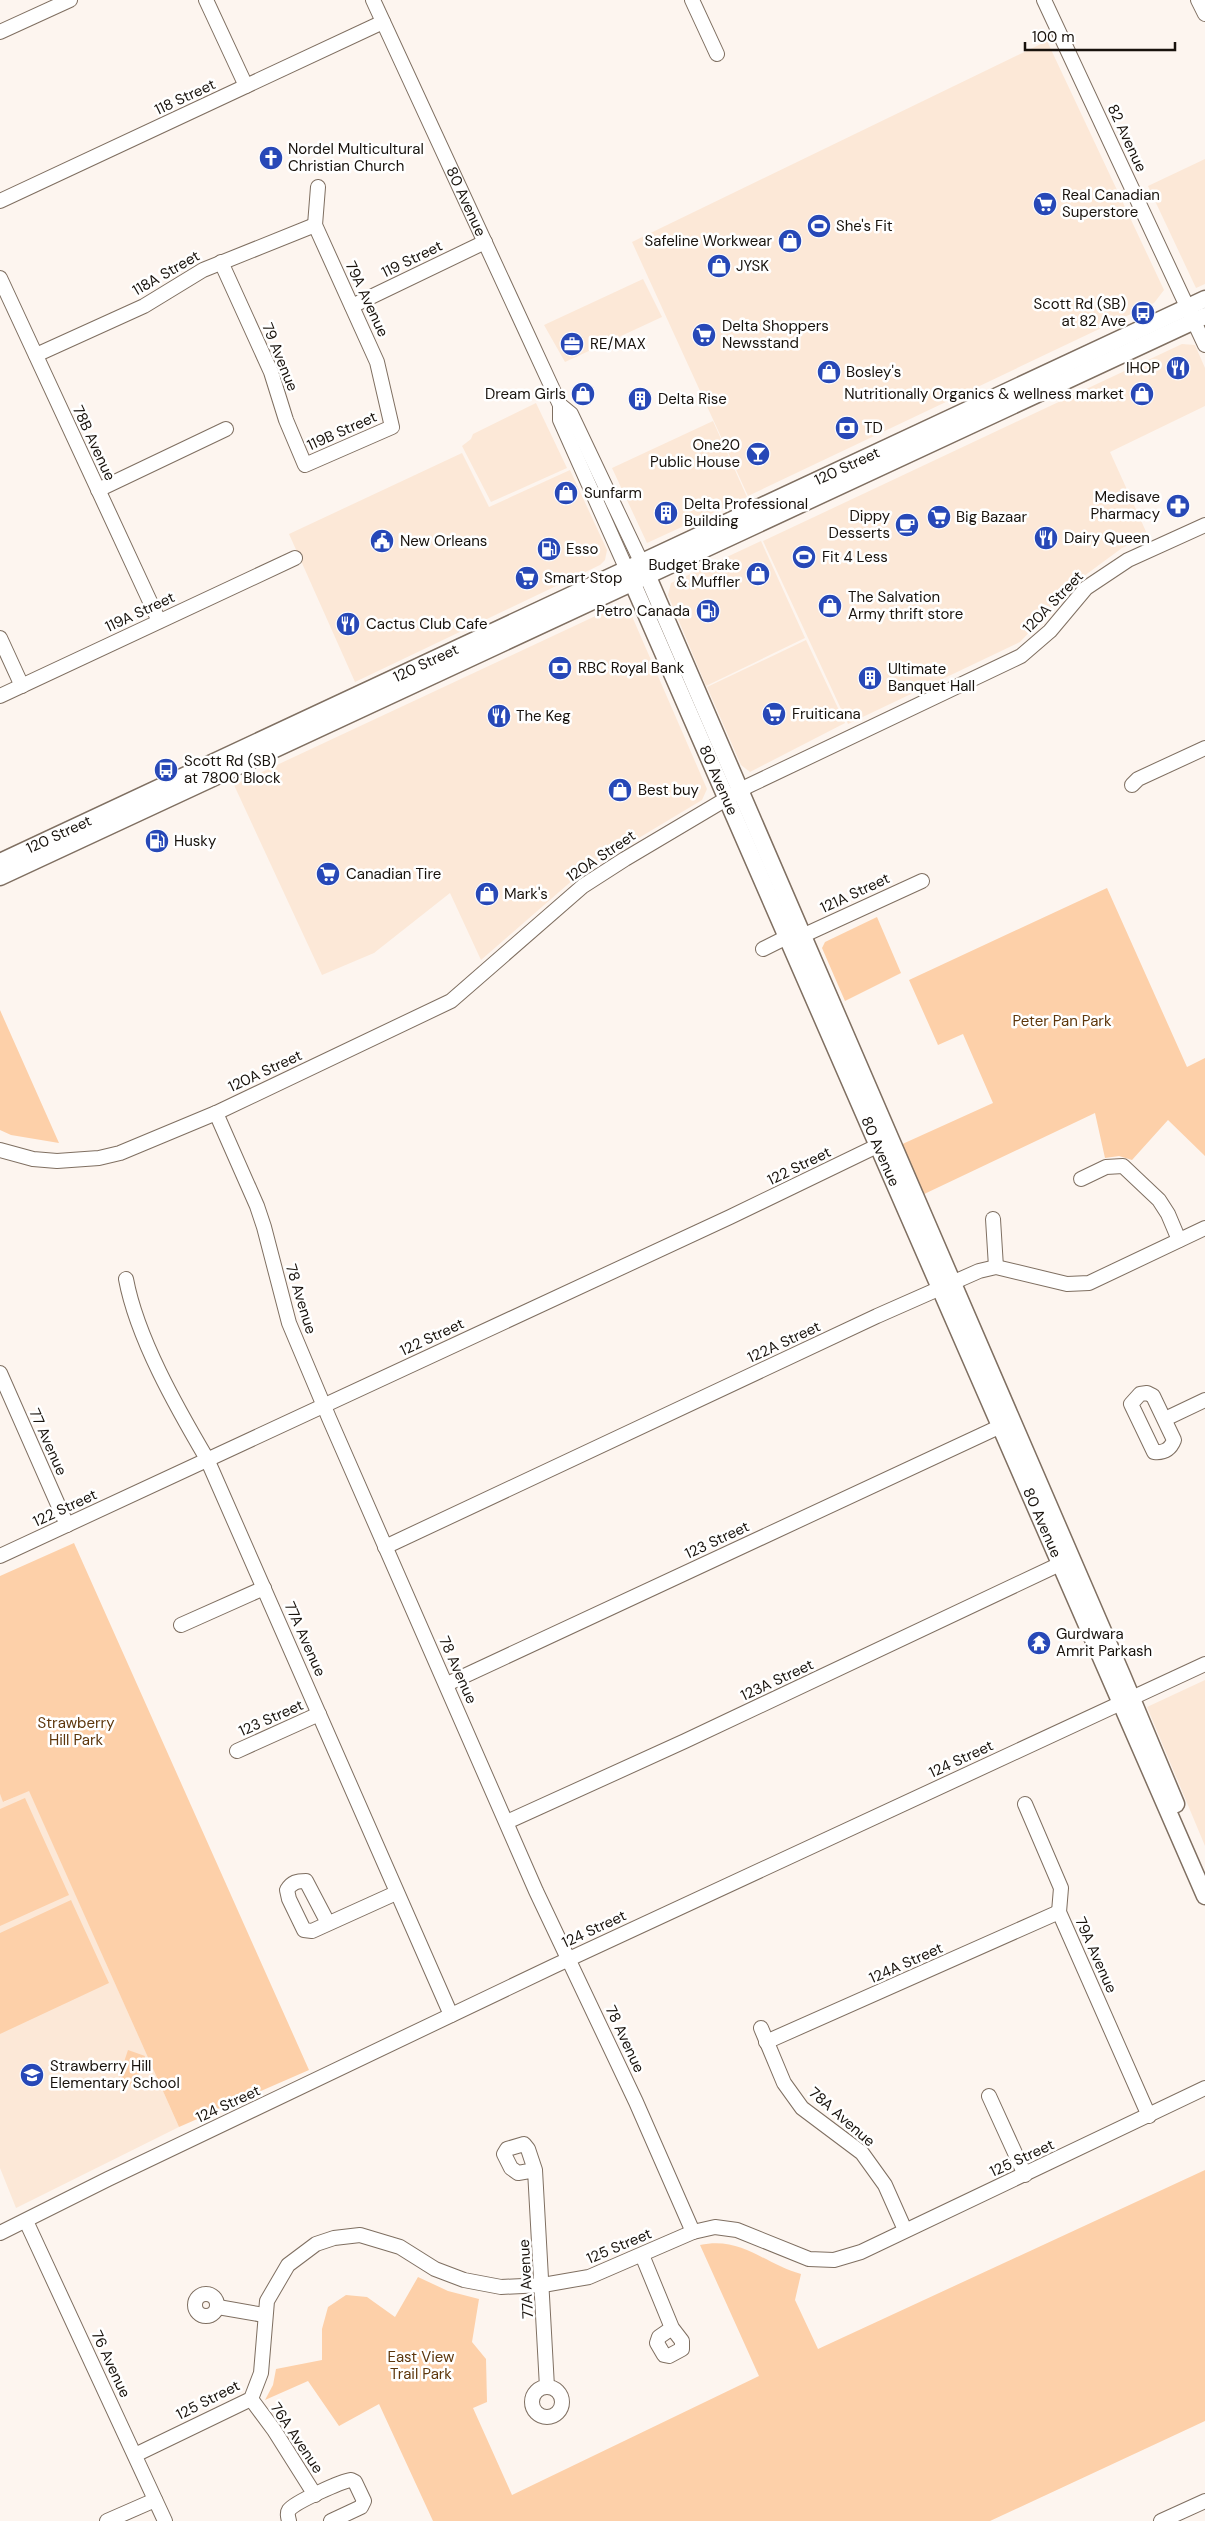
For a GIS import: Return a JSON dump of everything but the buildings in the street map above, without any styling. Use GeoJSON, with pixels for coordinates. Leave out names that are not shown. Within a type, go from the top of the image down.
{"type":"FeatureCollection","features":[{"type":"Feature","properties":{"kind":"main road","name":"120 Street"},"geometry":{"type":"LineString","coordinates":[[0,866],[121,820],[181,785],[189,783],[224,765],[238,750],[941,440],[1196,315],[1205,299]]}},
{"type":"Feature","properties":{"kind":"main road","name":"120 Street"},"geometry":{"type":"LineString","coordinates":[[0,866],[181,785],[638,574],[962,413],[1196,315]]}},
{"type":"Feature","properties":{"kind":"main road"},"geometry":{"type":"LineString","coordinates":[[941,440],[940,435],[942,431],[957,422],[962,413]]}},
{"type":"Feature","properties":{"kind":"main road"},"geometry":{"type":"LineString","coordinates":[[898,460],[904,452],[917,443],[919,434]]}},
{"type":"Feature","properties":{"kind":"main road","name":"80 Avenue"},"geometry":{"type":"LineString","coordinates":[[638,574],[795,937],[877,1146],[947,1285],[1028,1457],[1089,1597],[1126,1701],[1205,1896]]}},
{"type":"Feature","properties":{"kind":"main road","name":"80 Avenue"},"geometry":{"type":"LineString","coordinates":[[733,794],[767,891],[778,896],[795,937],[843,1030],[947,1285],[1001,1426],[1060,1564],[1126,1701],[1205,1873]]}},
{"type":"Feature","properties":{"kind":"main road"},"geometry":{"type":"LineString","coordinates":[[1001,1426],[1012,1432],[1021,1452],[1028,1457]]}},
{"type":"Feature","properties":{"kind":"main road"},"geometry":{"type":"LineString","coordinates":[[1060,1564],[1071,1571],[1080,1590],[1089,1597]]}},
{"type":"Feature","properties":{"kind":"street"},"geometry":{"type":"LineString","coordinates":[[0,32],[70,0]]}},
{"type":"Feature","properties":{"kind":"street"},"geometry":{"type":"LineString","coordinates":[[206,0],[246,86]]}},
{"type":"Feature","properties":{"kind":"street","name":"80 Avenue"},"geometry":{"type":"LineString","coordinates":[[373,0],[560,405],[571,414],[638,574]]}},
{"type":"Feature","properties":{"kind":"street"},"geometry":{"type":"LineString","coordinates":[[692,0],[717,54]]}},
{"type":"Feature","properties":{"kind":"street","name":"82 Avenue"},"geometry":{"type":"LineString","coordinates":[[1044,0],[1196,315],[1205,345]]}},
{"type":"Feature","properties":{"kind":"street"},"geometry":{"type":"LineString","coordinates":[[1198,0],[1205,14]]}},
{"type":"Feature","properties":{"kind":"street","name":"118 Street"},"geometry":{"type":"LineString","coordinates":[[0,201],[383,22]]}},
{"type":"Feature","properties":{"kind":"street","name":"79A Avenue"},"geometry":{"type":"LineString","coordinates":[[318,186],[315,225],[377,362],[392,427]]}},
{"type":"Feature","properties":{"kind":"street","name":"118A Street"},"geometry":{"type":"LineString","coordinates":[[36,355],[144,306],[203,270],[315,225]]}},
{"type":"Feature","properties":{"kind":"street","name":"119 Street"},"geometry":{"type":"LineString","coordinates":[[352,306],[485,242]]}},
{"type":"Feature","properties":{"kind":"street","name":"79 Avenue"},"geometry":{"type":"LineString","coordinates":[[221,262],[271,372],[286,420],[305,465]]}},
{"type":"Feature","properties":{"kind":"street","name":"78B Avenue"},"geometry":{"type":"LineString","coordinates":[[0,278],[158,621]]}},
{"type":"Feature","properties":{"kind":"street","name":"119B Street"},"geometry":{"type":"LineString","coordinates":[[305,465],[392,427]]}},
{"type":"Feature","properties":{"kind":"street"},"geometry":{"type":"LineString","coordinates":[[98,490],[226,429]]}},
{"type":"Feature","properties":{"kind":"street","name":"120A Street"},"geometry":{"type":"LineString","coordinates":[[0,1150],[33,1159],[57,1161],[99,1158],[120,1153],[216,1113],[451,1001],[583,886],[733,794],[1021,656],[1050,630],[1086,588],[1128,560],[1205,526]]}},
{"type":"Feature","properties":{"kind":"street","name":"119A Street"},"geometry":{"type":"LineString","coordinates":[[0,696],[295,558]]}},
{"type":"Feature","properties":{"kind":"street"},"geometry":{"type":"LineString","coordinates":[[0,638],[22,686]]}},
{"type":"Feature","properties":{"kind":"street"},"geometry":{"type":"LineString","coordinates":[[1132,786],[1138,779],[1205,748]]}},
{"type":"Feature","properties":{"kind":"street","name":"121A Street"},"geometry":{"type":"LineString","coordinates":[[763,949],[795,937],[922,881]]}},
{"type":"Feature","properties":{"kind":"street","name":"78 Avenue"},"geometry":{"type":"LineString","coordinates":[[216,1113],[264,1227],[289,1323],[323,1406],[506,1822],[694,2232]]}},
{"type":"Feature","properties":{"kind":"street","name":"122 Street"},"geometry":{"type":"LineString","coordinates":[[0,1556],[730,1217],[877,1146]]}},
{"type":"Feature","properties":{"kind":"street"},"geometry":{"type":"LineString","coordinates":[[1081,1179],[1106,1167],[1123,1166],[1159,1200],[1168,1214],[1179,1240]]}},
{"type":"Feature","properties":{"kind":"street"},"geometry":{"type":"LineString","coordinates":[[993,1219],[996,1267]]}},
{"type":"Feature","properties":{"kind":"street","name":"122A Street"},"geometry":{"type":"LineString","coordinates":[[386,1547],[979,1271],[996,1267],[1067,1284],[1081,1285],[1096,1280],[1205,1228]]}},
{"type":"Feature","properties":{"kind":"street","name":"77A Avenue"},"geometry":{"type":"LineString","coordinates":[[126,1279],[130,1303],[174,1402],[208,1459],[396,1893],[451,2015]]}},
{"type":"Feature","properties":{"kind":"street","name":"77 Avenue"},"geometry":{"type":"LineString","coordinates":[[0,1372],[67,1525]]}},
{"type":"Feature","properties":{"kind":"street"},"geometry":{"type":"LineString","coordinates":[[1164,1419],[1205,1400]]}},
{"type":"Feature","properties":{"kind":"street","name":"123 Street"},"geometry":{"type":"LineString","coordinates":[[446,1684],[1001,1426]]}},
{"type":"Feature","properties":{"kind":"street","name":"123A Street"},"geometry":{"type":"LineString","coordinates":[[506,1822],[702,1733],[1060,1564]]}},
{"type":"Feature","properties":{"kind":"street"},"geometry":{"type":"LineString","coordinates":[[181,1625],[264,1588]]}},
{"type":"Feature","properties":{"kind":"street","name":"124 Street"},"geometry":{"type":"LineString","coordinates":[[0,2233],[108,2179],[568,1959],[1205,1664]]}},
{"type":"Feature","properties":{"kind":"street","name":"123 Street"},"geometry":{"type":"LineString","coordinates":[[237,1751],[319,1714]]}},
{"type":"Feature","properties":{"kind":"street","name":"79A Avenue"},"geometry":{"type":"LineString","coordinates":[[1025,1804],[1061,1888],[1058,1912],[1149,2116]]}},
{"type":"Feature","properties":{"kind":"street"},"geometry":{"type":"LineString","coordinates":[[328,1923],[396,1893]]}},
{"type":"Feature","properties":{"kind":"street","name":"124A Street"},"geometry":{"type":"LineString","coordinates":[[766,2042],[1058,1912]]}},
{"type":"Feature","properties":{"kind":"street","name":"78A Avenue"},"geometry":{"type":"LineString","coordinates":[[761,2028],[784,2083],[802,2108],[862,2153],[885,2185],[905,2230]]}},
{"type":"Feature","properties":{"kind":"street","name":"125 Street"},"geometry":{"type":"LineString","coordinates":[[135,2454],[251,2399],[261,2373],[264,2315],[267,2301],[288,2265],[316,2244],[334,2238],[360,2235],[400,2246],[435,2269],[464,2280],[502,2287],[543,2285],[589,2277],[694,2232],[715,2227],[737,2230],[809,2259],[834,2260],[862,2252],[1205,2088]]}},
{"type":"Feature","properties":{"kind":"street"},"geometry":{"type":"LineString","coordinates":[[989,2096],[1025,2175]]}},
{"type":"Feature","properties":{"kind":"street","name":"77A Avenue"},"geometry":{"type":"LineString","coordinates":[[535,2170],[543,2285],[547,2387]]}},
{"type":"Feature","properties":{"kind":"street","name":"76 Avenue"},"geometry":{"type":"LineString","coordinates":[[26,2221],[165,2521]]}},
{"type":"Feature","properties":{"kind":"street"},"geometry":{"type":"LineString","coordinates":[[642,2255],[672,2328]]}},
{"type":"Feature","properties":{"kind":"street"},"geometry":{"type":"LineString","coordinates":[[218,2307],[264,2315]]}},
{"type":"Feature","properties":{"kind":"street","name":"76A Avenue"},"geometry":{"type":"LineString","coordinates":[[251,2399],[274,2430],[315,2495]]}},
{"type":"Feature","properties":{"kind":"street","name":"76A Avenue"},"geometry":{"type":"LineString","coordinates":[[289,2521],[287,2515],[290,2509],[347,2480],[355,2482],[363,2497],[361,2507],[331,2521]]}},
{"type":"Feature","properties":{"kind":"street"},"geometry":{"type":"LineString","coordinates":[[107,2521],[155,2500]]}},
{"type":"Feature","properties":{"kind":"street"},"geometry":{"type":"LineString","coordinates":[[1161,2521],[1205,2501]]}},
{"type":"Feature","properties":{"kind":"shaded area"},"geometry":{"type":"Polygon","coordinates":[[[1047,41],[1164,290],[1154,303],[748,496],[632,242],[1047,41]]]}},
{"type":"Feature","properties":{"kind":"shaded area"},"geometry":{"type":"Polygon","coordinates":[[[1205,159],[1205,284],[1196,288],[1148,186],[1205,159]]]}},
{"type":"Feature","properties":{"kind":"shaded area"},"geometry":{"type":"Polygon","coordinates":[[[643,279],[662,317],[565,362],[544,325],[643,279]]]}},
{"type":"Feature","properties":{"kind":"shaded area"},"geometry":{"type":"Polygon","coordinates":[[[1182,344],[1195,345],[1205,368],[1205,406],[1110,452],[1148,536],[1122,548],[1080,579],[1020,642],[848,724],[763,541],[1182,344]]]}},
{"type":"Feature","properties":{"kind":"shaded area"},"geometry":{"type":"Polygon","coordinates":[[[536,403],[567,468],[491,502],[462,446],[471,439],[473,434],[536,403]]]}},
{"type":"Feature","properties":{"kind":"shaded area"},"geometry":{"type":"Polygon","coordinates":[[[713,421],[747,497],[647,543],[612,468],[713,421]]]}},
{"type":"Feature","properties":{"kind":"shaded area"},"geometry":{"type":"Polygon","coordinates":[[[462,453],[489,507],[570,470],[607,550],[605,560],[600,565],[355,682],[289,534],[462,453]]]}},
{"type":"Feature","properties":{"kind":"shaded area"},"geometry":{"type":"Polygon","coordinates":[[[761,541],[805,638],[706,686],[668,595],[671,583],[761,541]]]}},
{"type":"Feature","properties":{"kind":"shaded area"},"geometry":{"type":"Polygon","coordinates":[[[619,605],[628,607],[707,789],[702,800],[582,872],[481,960],[450,893],[374,953],[322,975],[234,785],[619,605]]]}},
{"type":"Feature","properties":{"kind":"shaded area"},"geometry":{"type":"Polygon","coordinates":[[[806,640],[845,723],[750,772],[741,765],[707,687],[806,640]]]}},
{"type":"Feature","properties":{"kind":"shaded area"},"geometry":{"type":"Polygon","coordinates":[[[1205,1680],[1205,1846],[1147,1707],[1205,1680]]]}},
{"type":"Feature","properties":{"kind":"shaded area"},"geometry":{"type":"Polygon","coordinates":[[[29,1790],[179,2127],[16,2208],[0,2168],[0,1794],[4,1802],[29,1790]]]}},
{"type":"Feature","properties":{"kind":"green space","name":"Peter Pan Park"},"geometry":{"type":"Polygon","coordinates":[[[1107,888],[1187,1067],[1205,1058],[1205,1156],[1168,1120],[1132,1160],[1119,1156],[1105,1158],[1095,1113],[920,1196],[898,1146],[993,1103],[963,1034],[938,1045],[909,980],[1107,888]]]}},
{"type":"Feature","properties":{"kind":"green space"},"geometry":{"type":"Polygon","coordinates":[[[877,917],[901,973],[845,1001],[822,948],[825,942],[877,917]]]}},
{"type":"Feature","properties":{"kind":"green space"},"geometry":{"type":"Polygon","coordinates":[[[0,1010],[59,1143],[11,1135],[0,1130],[0,1010]]]}},
{"type":"Feature","properties":{"kind":"green space","name":"Strawberry Hill Park"},"geometry":{"type":"Polygon","coordinates":[[[74,1543],[309,2070],[179,2127],[29,1791],[3,1802],[0,1794],[0,1576],[74,1543]]]}},
{"type":"Feature","properties":{"kind":"green space"},"geometry":{"type":"Polygon","coordinates":[[[25,1798],[69,1895],[0,1926],[0,1809],[25,1798]]]}},
{"type":"Feature","properties":{"kind":"green space"},"geometry":{"type":"Polygon","coordinates":[[[71,1900],[109,1983],[0,2034],[0,1933],[71,1900]]]}},
{"type":"Feature","properties":{"kind":"green space"},"geometry":{"type":"Polygon","coordinates":[[[128,2050],[145,2056],[135,2086],[118,2080],[128,2050]]]}},
{"type":"Feature","properties":{"kind":"green space","name":"East View Trail Park"},"geometry":{"type":"Polygon","coordinates":[[[1205,2170],[1205,2421],[990,2521],[433,2521],[379,2404],[339,2426],[308,2381],[265,2400],[273,2385],[276,2369],[322,2360],[322,2329],[328,2307],[346,2295],[367,2297],[395,2317],[418,2277],[448,2291],[479,2299],[472,2342],[486,2359],[487,2402],[473,2408],[512,2495],[759,2376],[700,2245],[728,2244],[752,2252],[788,2270],[801,2274],[795,2300],[818,2349],[1205,2170]]]}},
{"type":"Feature","properties":{"kind":"place","name":"Nordel Multicultural Christian Church"},"geometry":{"type":"Point","coordinates":[271,158]}},
{"type":"Feature","properties":{"kind":"place","name":"Real Canadian Superstore"},"geometry":{"type":"Point","coordinates":[1045,204]}},
{"type":"Feature","properties":{"kind":"place","name":"She's Fit"},"geometry":{"type":"Point","coordinates":[819,226]}},
{"type":"Feature","properties":{"kind":"place","name":"Safeline Workwear"},"geometry":{"type":"Point","coordinates":[790,241]}},
{"type":"Feature","properties":{"kind":"place","name":"JYSK"},"geometry":{"type":"Point","coordinates":[719,266]}},
{"type":"Feature","properties":{"kind":"place","name":"Scott Rd (SB) at 82 Ave"},"geometry":{"type":"Point","coordinates":[1143,313]}},
{"type":"Feature","properties":{"kind":"place","name":"Delta Shoppers Newsstand"},"geometry":{"type":"Point","coordinates":[704,335]}},
{"type":"Feature","properties":{"kind":"place","name":"RE/MAX"},"geometry":{"type":"Point","coordinates":[572,344]}},
{"type":"Feature","properties":{"kind":"place","name":"IHOP"},"geometry":{"type":"Point","coordinates":[1178,368]}},
{"type":"Feature","properties":{"kind":"place","name":"Bosley's"},"geometry":{"type":"Point","coordinates":[829,372]}},
{"type":"Feature","properties":{"kind":"place","name":"Dream Girls"},"geometry":{"type":"Point","coordinates":[583,394]}},
{"type":"Feature","properties":{"kind":"place","name":"Nutritionally Organics & wellness market"},"geometry":{"type":"Point","coordinates":[1142,394]}},
{"type":"Feature","properties":{"kind":"place","name":"Delta Rise"},"geometry":{"type":"Point","coordinates":[640,399]}},
{"type":"Feature","properties":{"kind":"place","name":"TD"},"geometry":{"type":"Point","coordinates":[847,428]}},
{"type":"Feature","properties":{"kind":"place","name":"One20 Public House"},"geometry":{"type":"Point","coordinates":[758,454]}},
{"type":"Feature","properties":{"kind":"place","name":"Sunfarm"},"geometry":{"type":"Point","coordinates":[566,493]}},
{"type":"Feature","properties":{"kind":"place","name":"Medisave Pharmacy"},"geometry":{"type":"Point","coordinates":[1178,506]}},
{"type":"Feature","properties":{"kind":"place","name":"Delta Professional Building"},"geometry":{"type":"Point","coordinates":[666,513]}},
{"type":"Feature","properties":{"kind":"place","name":"Big Bazaar"},"geometry":{"type":"Point","coordinates":[939,517]}},
{"type":"Feature","properties":{"kind":"place","name":"Dippy Desserts"},"geometry":{"type":"Point","coordinates":[907,525]}},
{"type":"Feature","properties":{"kind":"place","name":"Dairy Queen"},"geometry":{"type":"Point","coordinates":[1046,538]}},
{"type":"Feature","properties":{"kind":"place","name":"New Orleans"},"geometry":{"type":"Point","coordinates":[382,541]}},
{"type":"Feature","properties":{"kind":"place","name":"Esso"},"geometry":{"type":"Point","coordinates":[549,549]}},
{"type":"Feature","properties":{"kind":"place","name":"Fit 4 Less"},"geometry":{"type":"Point","coordinates":[804,557]}},
{"type":"Feature","properties":{"kind":"place","name":"Budget Brake & Muffler"},"geometry":{"type":"Point","coordinates":[758,574]}},
{"type":"Feature","properties":{"kind":"place","name":"Smart Stop"},"geometry":{"type":"Point","coordinates":[527,578]}},
{"type":"Feature","properties":{"kind":"place","name":"The Salvation Army thrift store"},"geometry":{"type":"Point","coordinates":[830,606]}},
{"type":"Feature","properties":{"kind":"place","name":"Petro Canada"},"geometry":{"type":"Point","coordinates":[708,611]}},
{"type":"Feature","properties":{"kind":"place","name":"Cactus Club Cafe"},"geometry":{"type":"Point","coordinates":[348,624]}},
{"type":"Feature","properties":{"kind":"place","name":"RBC Royal Bank"},"geometry":{"type":"Point","coordinates":[560,668]}},
{"type":"Feature","properties":{"kind":"place","name":"Ultimate Banquet Hall"},"geometry":{"type":"Point","coordinates":[870,678]}},
{"type":"Feature","properties":{"kind":"place","name":"Fruiticana"},"geometry":{"type":"Point","coordinates":[774,714]}},
{"type":"Feature","properties":{"kind":"place","name":"The Keg"},"geometry":{"type":"Point","coordinates":[499,716]}},
{"type":"Feature","properties":{"kind":"place","name":"Scott Rd (SB) at 7800 Block"},"geometry":{"type":"Point","coordinates":[166,770]}},
{"type":"Feature","properties":{"kind":"place","name":"Best buy"},"geometry":{"type":"Point","coordinates":[620,790]}},
{"type":"Feature","properties":{"kind":"place","name":"Husky"},"geometry":{"type":"Point","coordinates":[157,841]}},
{"type":"Feature","properties":{"kind":"place","name":"Canadian Tire"},"geometry":{"type":"Point","coordinates":[328,874]}},
{"type":"Feature","properties":{"kind":"place","name":"Mark's"},"geometry":{"type":"Point","coordinates":[487,894]}},
{"type":"Feature","properties":{"kind":"place","name":"Gurdwara Amrit Parkash"},"geometry":{"type":"Point","coordinates":[1039,1643]}},
{"type":"Feature","properties":{"kind":"place","name":"Strawberry Hill Elementary School"},"geometry":{"type":"Point","coordinates":[32,2075]}}]}
